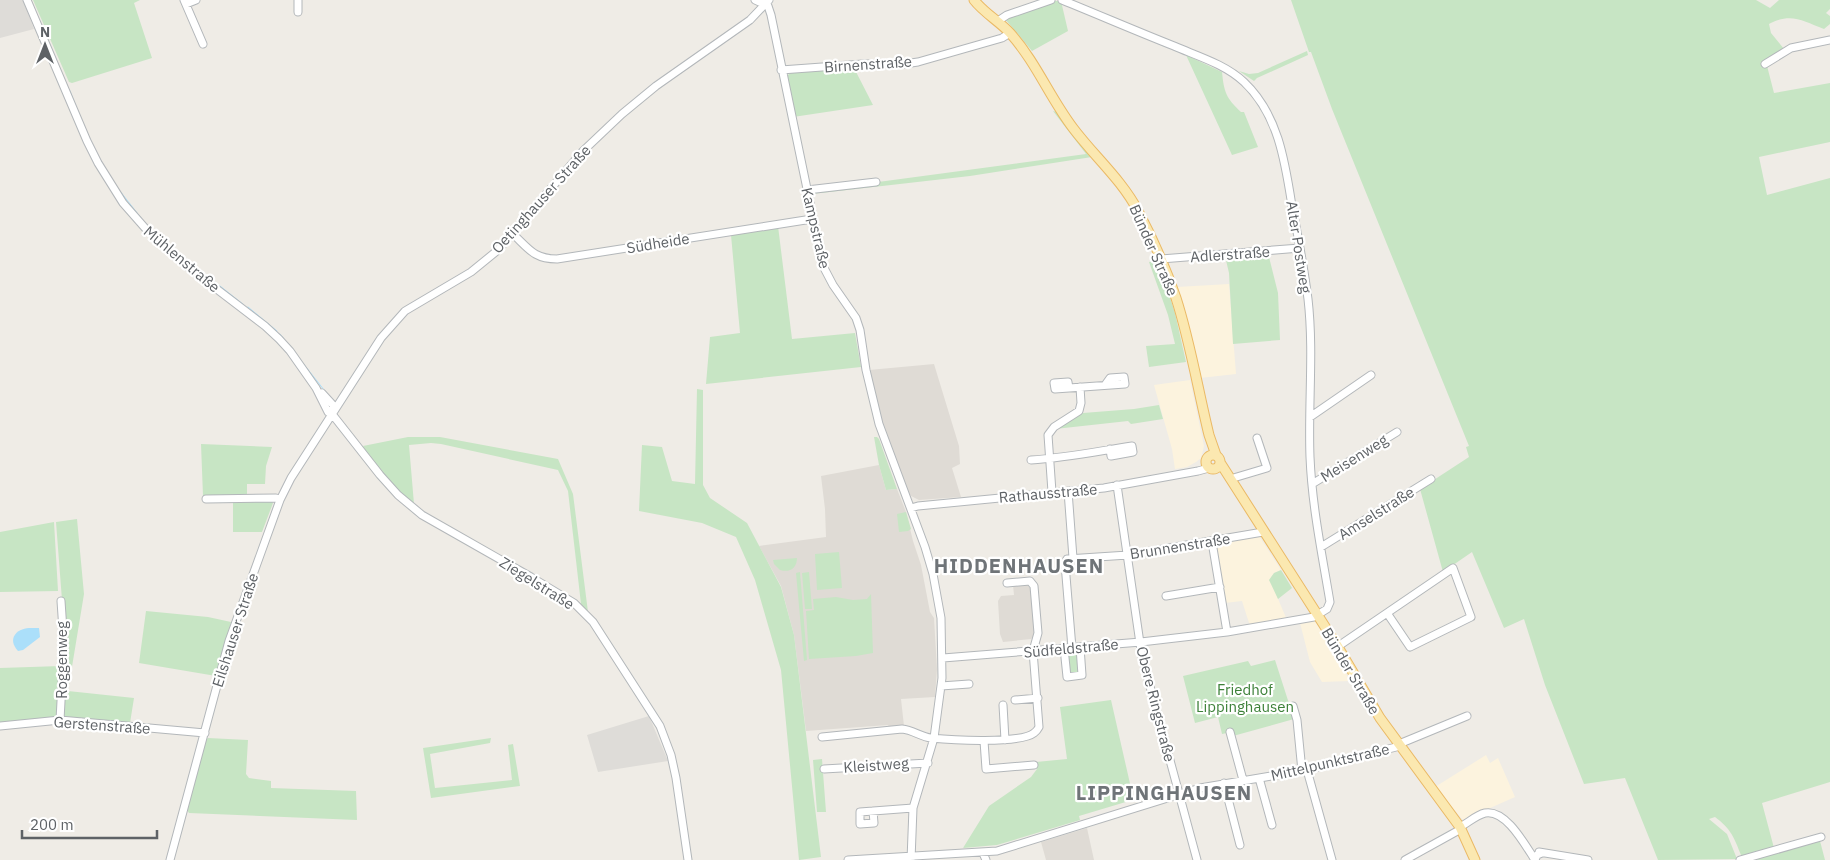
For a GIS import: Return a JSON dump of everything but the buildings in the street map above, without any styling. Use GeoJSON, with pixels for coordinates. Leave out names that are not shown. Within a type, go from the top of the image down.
{"type":"FeatureCollection","features":[{"type":"Feature","properties":{"kind":"main road","name":"Bünder Straße"},"geometry":{"type":"LineString","coordinates":[[976,0],[988,9],[1028,56],[1073,128],[1118,181],[1138,211],[1161,259],[1176,298],[1209,435],[1213,462],[1230,479],[1338,647],[1380,718],[1461,828],[1475,860]]}},
{"type":"Feature","properties":{"kind":"street","name":"Mühlenstraße"},"geometry":{"type":"LineString","coordinates":[[28,0],[87,141],[98,163],[123,203],[145,228],[175,256],[279,339],[290,351],[316,388],[328,412],[332,414]]}},
{"type":"Feature","properties":{"kind":"street"},"geometry":{"type":"LineString","coordinates":[[196,0],[185,2],[203,44]]}},
{"type":"Feature","properties":{"kind":"street"},"geometry":{"type":"LineString","coordinates":[[298,0],[298,12]]}},
{"type":"Feature","properties":{"kind":"street"},"geometry":{"type":"LineString","coordinates":[[754,0],[768,2]]}},
{"type":"Feature","properties":{"kind":"street"},"geometry":{"type":"LineString","coordinates":[[754,0],[772,23]]}},
{"type":"Feature","properties":{"kind":"street"},"geometry":{"type":"LineString","coordinates":[[996,19],[1051,0]]}},
{"type":"Feature","properties":{"kind":"street","name":"Alter Postweg"},"geometry":{"type":"LineString","coordinates":[[1062,0],[1204,58],[1231,72],[1245,83],[1264,108],[1279,140],[1308,299],[1311,355],[1312,484],[1330,602],[1327,609],[1317,616]]}},
{"type":"Feature","properties":{"kind":"street","name":"Oetinghauser Straße"},"geometry":{"type":"LineString","coordinates":[[332,414],[381,338],[405,311],[471,272],[498,250],[584,151],[622,114],[656,86],[750,20],[768,2]]}},
{"type":"Feature","properties":{"kind":"street","name":"Kampstraße"},"geometry":{"type":"LineString","coordinates":[[768,2],[812,219],[826,274],[856,318],[879,424],[911,508],[933,574],[941,618],[942,686],[934,738],[913,808],[910,858]]}},
{"type":"Feature","properties":{"kind":"street","name":"Birnenstraße"},"geometry":{"type":"LineString","coordinates":[[781,70],[911,63],[1002,38],[1010,33]]}},
{"type":"Feature","properties":{"kind":"street"},"geometry":{"type":"LineString","coordinates":[[1765,64],[1790,48],[1830,40]]}},
{"type":"Feature","properties":{"kind":"street"},"geometry":{"type":"LineString","coordinates":[[806,190],[876,182]]}},
{"type":"Feature","properties":{"kind":"street","name":"Südheide"},"geometry":{"type":"LineString","coordinates":[[513,234],[536,256],[545,259],[557,259],[812,219]]}},
{"type":"Feature","properties":{"kind":"street","name":"Adlerstraße"},"geometry":{"type":"LineString","coordinates":[[1161,259],[1300,248]]}},
{"type":"Feature","properties":{"kind":"street"},"geometry":{"type":"LineString","coordinates":[[1310,417],[1370,375]]}},
{"type":"Feature","properties":{"kind":"street"},"geometry":{"type":"LineString","coordinates":[[1069,388],[1105,385]]}},
{"type":"Feature","properties":{"kind":"street"},"geometry":{"type":"LineString","coordinates":[[1052,492],[1047,440],[1049,431],[1079,411],[1081,403],[1080,387]]}},
{"type":"Feature","properties":{"kind":"street","name":"Eilshauser Straße"},"geometry":{"type":"LineString","coordinates":[[170,860],[232,633],[280,500],[291,478],[332,414]]}},
{"type":"Feature","properties":{"kind":"street","name":"Ziegelstraße"},"geometry":{"type":"LineString","coordinates":[[332,414],[380,475],[398,495],[422,515],[574,603],[593,622],[660,726],[671,755],[676,778],[688,860]]}},
{"type":"Feature","properties":{"kind":"street","name":"Meisenweg"},"geometry":{"type":"LineString","coordinates":[[1312,484],[1397,432]]}},
{"type":"Feature","properties":{"kind":"street"},"geometry":{"type":"LineString","coordinates":[[1230,479],[1267,468],[1258,438]]}},
{"type":"Feature","properties":{"kind":"street"},"geometry":{"type":"LineString","coordinates":[[1031,460],[1050,459],[1110,449]]}},
{"type":"Feature","properties":{"kind":"street","name":"Rathausstraße"},"geometry":{"type":"LineString","coordinates":[[911,508],[1117,486],[1186,473],[1213,462]]}},
{"type":"Feature","properties":{"kind":"street","name":"Amselstraße"},"geometry":{"type":"LineString","coordinates":[[1321,547],[1431,479]]}},
{"type":"Feature","properties":{"kind":"street","name":"Obere Ringstraße"},"geometry":{"type":"LineString","coordinates":[[1117,486],[1142,657],[1196,860]]}},
{"type":"Feature","properties":{"kind":"street"},"geometry":{"type":"LineString","coordinates":[[1068,491],[1073,558],[1067,559],[1065,564],[1072,648]]}},
{"type":"Feature","properties":{"kind":"street"},"geometry":{"type":"LineString","coordinates":[[206,499],[276,498],[280,500]]}},
{"type":"Feature","properties":{"kind":"street","name":"Brunnenstraße"},"geometry":{"type":"LineString","coordinates":[[1073,558],[1128,555],[1263,532]]}},
{"type":"Feature","properties":{"kind":"street"},"geometry":{"type":"LineString","coordinates":[[1212,542],[1228,632]]}},
{"type":"Feature","properties":{"kind":"street"},"geometry":{"type":"LineString","coordinates":[[1338,647],[1387,613],[1453,568],[1471,617],[1410,647],[1387,613]]}},
{"type":"Feature","properties":{"kind":"street"},"geometry":{"type":"LineString","coordinates":[[822,737],[902,729],[930,738],[984,741],[1005,740],[1034,733],[1039,727],[1033,651],[1038,633],[1034,586],[1030,581],[1007,583]]}},
{"type":"Feature","properties":{"kind":"street"},"geometry":{"type":"LineString","coordinates":[[1166,596],[1220,587]]}},
{"type":"Feature","properties":{"kind":"street","name":"Roggenweg"},"geometry":{"type":"LineString","coordinates":[[60,601],[64,645],[60,720]]}},
{"type":"Feature","properties":{"kind":"street","name":"Südfeldstraße"},"geometry":{"type":"LineString","coordinates":[[943,658],[1141,642],[1228,632],[1317,616]]}},
{"type":"Feature","properties":{"kind":"street"},"geometry":{"type":"LineString","coordinates":[[942,686],[969,684]]}},
{"type":"Feature","properties":{"kind":"street"},"geometry":{"type":"LineString","coordinates":[[1015,700],[1038,698]]}},
{"type":"Feature","properties":{"kind":"street"},"geometry":{"type":"LineString","coordinates":[[1003,705],[1005,740]]}},
{"type":"Feature","properties":{"kind":"street"},"geometry":{"type":"LineString","coordinates":[[1293,706],[1305,770],[1332,860]]}},
{"type":"Feature","properties":{"kind":"street","name":"Mittelpunktstraße"},"geometry":{"type":"LineString","coordinates":[[848,860],[910,858],[1005,849],[1178,794],[1224,783],[1305,770],[1399,745],[1406,740],[1467,716]]}},
{"type":"Feature","properties":{"kind":"street","name":"Gerstenstraße"},"geometry":{"type":"LineString","coordinates":[[0,726],[60,720],[204,733]]}},
{"type":"Feature","properties":{"kind":"street"},"geometry":{"type":"LineString","coordinates":[[1230,732],[1243,780]]}},
{"type":"Feature","properties":{"kind":"street"},"geometry":{"type":"LineString","coordinates":[[984,741],[986,769],[1034,765]]}},
{"type":"Feature","properties":{"kind":"street","name":"Kleistweg"},"geometry":{"type":"LineString","coordinates":[[824,769],[928,763]]}},
{"type":"Feature","properties":{"kind":"street","name":"Mittelpunktstraße"},"geometry":{"type":"LineString","coordinates":[[1260,778],[1272,825]]}},
{"type":"Feature","properties":{"kind":"street"},"geometry":{"type":"LineString","coordinates":[[1224,783],[1240,845]]}},
{"type":"Feature","properties":{"kind":"street"},"geometry":{"type":"LineString","coordinates":[[873,811],[913,808]]}},
{"type":"Feature","properties":{"kind":"street"},"geometry":{"type":"LineString","coordinates":[[1404,860],[1482,814],[1492,814],[1508,823],[1535,860],[1537,855],[1542,853]]}},
{"type":"Feature","properties":{"kind":"street"},"geometry":{"type":"LineString","coordinates":[[1740,860],[1821,837]]}},
{"type":"Feature","properties":{"kind":"street"},"geometry":{"type":"LineString","coordinates":[[1526,848],[1542,853],[1588,860]]}},
{"type":"Feature","properties":{"kind":"street"},"geometry":{"type":"LineString","coordinates":[[982,852],[986,860]]}},
{"type":"Feature","properties":{"kind":"shaded area"},"geometry":{"type":"Polygon","coordinates":[[[0,0],[23,0],[34,29],[0,38],[0,0]]]}},
{"type":"Feature","properties":{"kind":"shaded area"},"geometry":{"type":"Polygon","coordinates":[[[1229,284],[1236,374],[1200,378],[1186,314],[1177,287],[1229,284]]]}},
{"type":"Feature","properties":{"kind":"shaded area"},"geometry":{"type":"Polygon","coordinates":[[[934,364],[959,446],[960,464],[952,468],[961,497],[919,500],[911,496],[906,489],[885,433],[869,370],[934,364]]]}},
{"type":"Feature","properties":{"kind":"shaded area"},"geometry":{"type":"Polygon","coordinates":[[[1190,380],[1204,446],[1201,458],[1196,462],[1187,467],[1175,469],[1172,449],[1154,385],[1190,380]]]}},
{"type":"Feature","properties":{"kind":"shaded area"},"geometry":{"type":"Polygon","coordinates":[[[879,465],[886,490],[897,489],[906,512],[921,565],[930,612],[934,618],[937,669],[935,697],[901,699],[904,726],[889,727],[888,725],[806,731],[794,635],[781,586],[759,546],[826,537],[821,476],[879,465]]]}},
{"type":"Feature","properties":{"kind":"shaded area"},"geometry":{"type":"Polygon","coordinates":[[[1259,536],[1281,570],[1274,573],[1270,580],[1287,620],[1250,626],[1242,601],[1225,603],[1215,544],[1217,542],[1259,536]]]}},
{"type":"Feature","properties":{"kind":"shaded area"},"geometry":{"type":"Polygon","coordinates":[[[1031,584],[1036,634],[1031,639],[1003,642],[1000,634],[998,601],[1001,596],[1014,595],[1013,585],[1031,584]]]}},
{"type":"Feature","properties":{"kind":"shaded area"},"geometry":{"type":"Polygon","coordinates":[[[1314,620],[1344,667],[1349,681],[1322,682],[1310,662],[1300,623],[1314,620]]]}},
{"type":"Feature","properties":{"kind":"shaded area"},"geometry":{"type":"Polygon","coordinates":[[[649,716],[668,761],[598,772],[587,735],[649,716]]]}},
{"type":"Feature","properties":{"kind":"shaded area"},"geometry":{"type":"Polygon","coordinates":[[[1486,755],[1490,763],[1498,758],[1515,797],[1463,820],[1435,787],[1486,755]]]}},
{"type":"Feature","properties":{"kind":"shaded area"},"geometry":{"type":"Polygon","coordinates":[[[1087,828],[1094,860],[1046,860],[1041,842],[1087,828]]]}},
{"type":"Feature","properties":{"kind":"green space"},"geometry":{"type":"Polygon","coordinates":[[[33,0],[140,0],[134,3],[152,58],[72,83],[69,82],[33,0]]]}},
{"type":"Feature","properties":{"kind":"green space"},"geometry":{"type":"Polygon","coordinates":[[[1291,0],[1756,0],[1770,8],[1779,0],[1830,0],[1830,9],[1826,13],[1830,16],[1830,24],[1824,29],[1791,18],[1777,20],[1769,24],[1771,33],[1784,49],[1766,62],[1774,93],[1830,83],[1830,142],[1759,157],[1767,195],[1830,178],[1830,782],[1762,803],[1774,848],[1744,857],[1741,855],[1734,838],[1715,817],[1709,819],[1727,834],[1737,859],[1658,860],[1625,778],[1584,784],[1545,685],[1524,619],[1504,628],[1472,552],[1443,572],[1420,489],[1469,457],[1466,447],[1469,446],[1332,109],[1311,52],[1309,52],[1291,0]]]}},
{"type":"Feature","properties":{"kind":"green space"},"geometry":{"type":"Polygon","coordinates":[[[1053,1],[1061,1],[1068,31],[1032,51],[1005,19],[1053,1]]]}},
{"type":"Feature","properties":{"kind":"green space"},"geometry":{"type":"Polygon","coordinates":[[[1307,51],[1308,55],[1254,81],[1239,71],[1249,74],[1258,73],[1307,51]]]}},
{"type":"Feature","properties":{"kind":"green space"},"geometry":{"type":"Polygon","coordinates":[[[1186,55],[1222,72],[1227,94],[1236,107],[1241,112],[1244,112],[1258,147],[1232,155],[1186,55]]]}},
{"type":"Feature","properties":{"kind":"green space"},"geometry":{"type":"Polygon","coordinates":[[[854,68],[873,105],[793,117],[786,77],[790,73],[854,68]]]}},
{"type":"Feature","properties":{"kind":"green space"},"geometry":{"type":"Polygon","coordinates":[[[1053,111],[1057,112],[1092,157],[970,176],[812,194],[811,191],[1086,154],[1053,111]]]}},
{"type":"Feature","properties":{"kind":"green space"},"geometry":{"type":"Polygon","coordinates":[[[778,226],[792,339],[855,333],[861,367],[706,384],[710,337],[740,333],[731,235],[778,226]]]}},
{"type":"Feature","properties":{"kind":"green space"},"geometry":{"type":"Polygon","coordinates":[[[1268,253],[1278,293],[1280,340],[1233,344],[1229,273],[1225,256],[1268,253]]]}},
{"type":"Feature","properties":{"kind":"green space"},"geometry":{"type":"Polygon","coordinates":[[[1158,260],[1175,313],[1186,362],[1149,367],[1146,346],[1175,344],[1168,315],[1149,262],[1158,260]]]}},
{"type":"Feature","properties":{"kind":"green space"},"geometry":{"type":"Polygon","coordinates":[[[697,389],[703,390],[703,485],[710,498],[747,523],[781,587],[794,635],[821,857],[799,860],[781,670],[755,580],[736,537],[702,523],[639,511],[642,445],[662,447],[672,481],[695,484],[697,389]]]}},
{"type":"Feature","properties":{"kind":"green space"},"geometry":{"type":"Polygon","coordinates":[[[1159,405],[1163,419],[1131,424],[1128,421],[1055,429],[1083,413],[1159,405]]]}},
{"type":"Feature","properties":{"kind":"green space"},"geometry":{"type":"Polygon","coordinates":[[[408,437],[440,437],[558,459],[573,494],[588,612],[581,604],[568,491],[558,470],[441,444],[409,445],[414,504],[386,477],[373,462],[363,446],[408,437]]]}},
{"type":"Feature","properties":{"kind":"green space"},"geometry":{"type":"Polygon","coordinates":[[[874,437],[879,439],[897,489],[886,490],[874,437]]]}},
{"type":"Feature","properties":{"kind":"green space"},"geometry":{"type":"Polygon","coordinates":[[[201,444],[272,447],[266,466],[265,484],[247,484],[247,496],[203,496],[201,444]]]}},
{"type":"Feature","properties":{"kind":"green space"},"geometry":{"type":"Polygon","coordinates":[[[271,500],[273,503],[262,532],[233,532],[233,501],[271,500]]]}},
{"type":"Feature","properties":{"kind":"green space"},"geometry":{"type":"Polygon","coordinates":[[[906,512],[911,529],[899,532],[897,514],[906,512]]]}},
{"type":"Feature","properties":{"kind":"green space"},"geometry":{"type":"Polygon","coordinates":[[[77,519],[84,594],[68,691],[134,698],[130,723],[63,717],[62,600],[56,522],[77,519]]]}},
{"type":"Feature","properties":{"kind":"green space"},"geometry":{"type":"Polygon","coordinates":[[[54,522],[58,591],[0,592],[0,532],[54,522]]]}},
{"type":"Feature","properties":{"kind":"green space"},"geometry":{"type":"Polygon","coordinates":[[[839,552],[842,588],[817,590],[815,554],[839,552]]]}},
{"type":"Feature","properties":{"kind":"green space"},"geometry":{"type":"Polygon","coordinates":[[[797,558],[794,567],[787,571],[780,570],[773,560],[797,558]]]}},
{"type":"Feature","properties":{"kind":"green space"},"geometry":{"type":"Polygon","coordinates":[[[1281,570],[1292,588],[1278,599],[1269,580],[1274,573],[1281,570]]]}},
{"type":"Feature","properties":{"kind":"green space"},"geometry":{"type":"Polygon","coordinates":[[[800,572],[807,660],[804,661],[796,573],[800,572]]]}},
{"type":"Feature","properties":{"kind":"green space"},"geometry":{"type":"Polygon","coordinates":[[[809,572],[812,609],[805,609],[802,573],[809,572]]]}},
{"type":"Feature","properties":{"kind":"green space"},"geometry":{"type":"Polygon","coordinates":[[[871,594],[873,653],[809,659],[806,611],[814,610],[813,599],[836,597],[853,600],[867,599],[871,594]]]}},
{"type":"Feature","properties":{"kind":"green space"},"geometry":{"type":"Polygon","coordinates":[[[146,611],[208,617],[231,622],[216,676],[139,663],[146,611]]]}},
{"type":"Feature","properties":{"kind":"green space"},"geometry":{"type":"Polygon","coordinates":[[[1077,650],[1078,672],[1076,674],[1069,673],[1067,651],[1077,650]]]}},
{"type":"Feature","properties":{"kind":"green space","name":"Friedhof Lippinghausen"},"geometry":{"type":"Polygon","coordinates":[[[1275,660],[1294,719],[1233,736],[1232,732],[1222,734],[1218,717],[1195,723],[1183,676],[1248,661],[1251,666],[1275,660]]]}},
{"type":"Feature","properties":{"kind":"green space"},"geometry":{"type":"Polygon","coordinates":[[[61,666],[58,717],[0,724],[0,668],[61,666]]]}},
{"type":"Feature","properties":{"kind":"green space"},"geometry":{"type":"Polygon","coordinates":[[[1111,700],[1131,788],[1131,795],[1128,796],[1129,801],[1079,816],[1080,820],[997,845],[963,848],[989,806],[1031,777],[1037,769],[1036,762],[1067,759],[1060,707],[1111,700]]]}},
{"type":"Feature","properties":{"kind":"green space"},"geometry":{"type":"Polygon","coordinates":[[[208,738],[248,740],[246,774],[249,778],[271,781],[271,788],[356,791],[357,820],[189,813],[187,810],[205,740],[208,738]]]}},
{"type":"Feature","properties":{"kind":"green space"},"geometry":{"type":"Polygon","coordinates":[[[491,738],[490,743],[430,754],[435,788],[512,780],[508,745],[513,744],[520,786],[431,798],[423,748],[491,738]]]}},
{"type":"Feature","properties":{"kind":"green space"},"geometry":{"type":"Polygon","coordinates":[[[822,759],[826,812],[817,812],[813,760],[822,759]]]}},
{"type":"Feature","properties":{"kind":"green space"},"geometry":{"type":"Polygon","coordinates":[[[1820,841],[1825,860],[1747,860],[1820,841]]]}},
{"type":"Feature","properties":{"kind":"water"},"geometry":{"type":"Polygon","coordinates":[[[39,628],[40,637],[23,650],[18,651],[13,642],[14,635],[20,630],[39,628]]]}},
{"type":"Feature","properties":{"kind":"waterway"},"geometry":{"type":"LineString","coordinates":[[70,91],[75,104]]}},
{"type":"Feature","properties":{"kind":"waterway"},"geometry":{"type":"LineString","coordinates":[[87,133],[93,146]]}},
{"type":"Feature","properties":{"kind":"waterway"},"geometry":{"type":"LineString","coordinates":[[116,186],[141,218]]}},
{"type":"Feature","properties":{"kind":"waterway"},"geometry":{"type":"LineString","coordinates":[[145,223],[153,231]]}},
{"type":"Feature","properties":{"kind":"waterway"},"geometry":{"type":"LineString","coordinates":[[167,244],[244,305]]}},
{"type":"Feature","properties":{"kind":"waterway"},"geometry":{"type":"LineString","coordinates":[[248,307],[277,331]]}},
{"type":"Feature","properties":{"kind":"waterway"},"geometry":{"type":"LineString","coordinates":[[280,334],[328,395]]}},
{"type":"Feature","properties":{"kind":"district","name":"HIDDENHAUSEN"},"geometry":{"type":"Point","coordinates":[1019,565]}},
{"type":"Feature","properties":{"kind":"district","name":"LIPPINGHAUSEN"},"geometry":{"type":"Point","coordinates":[1164,792]}}]}
